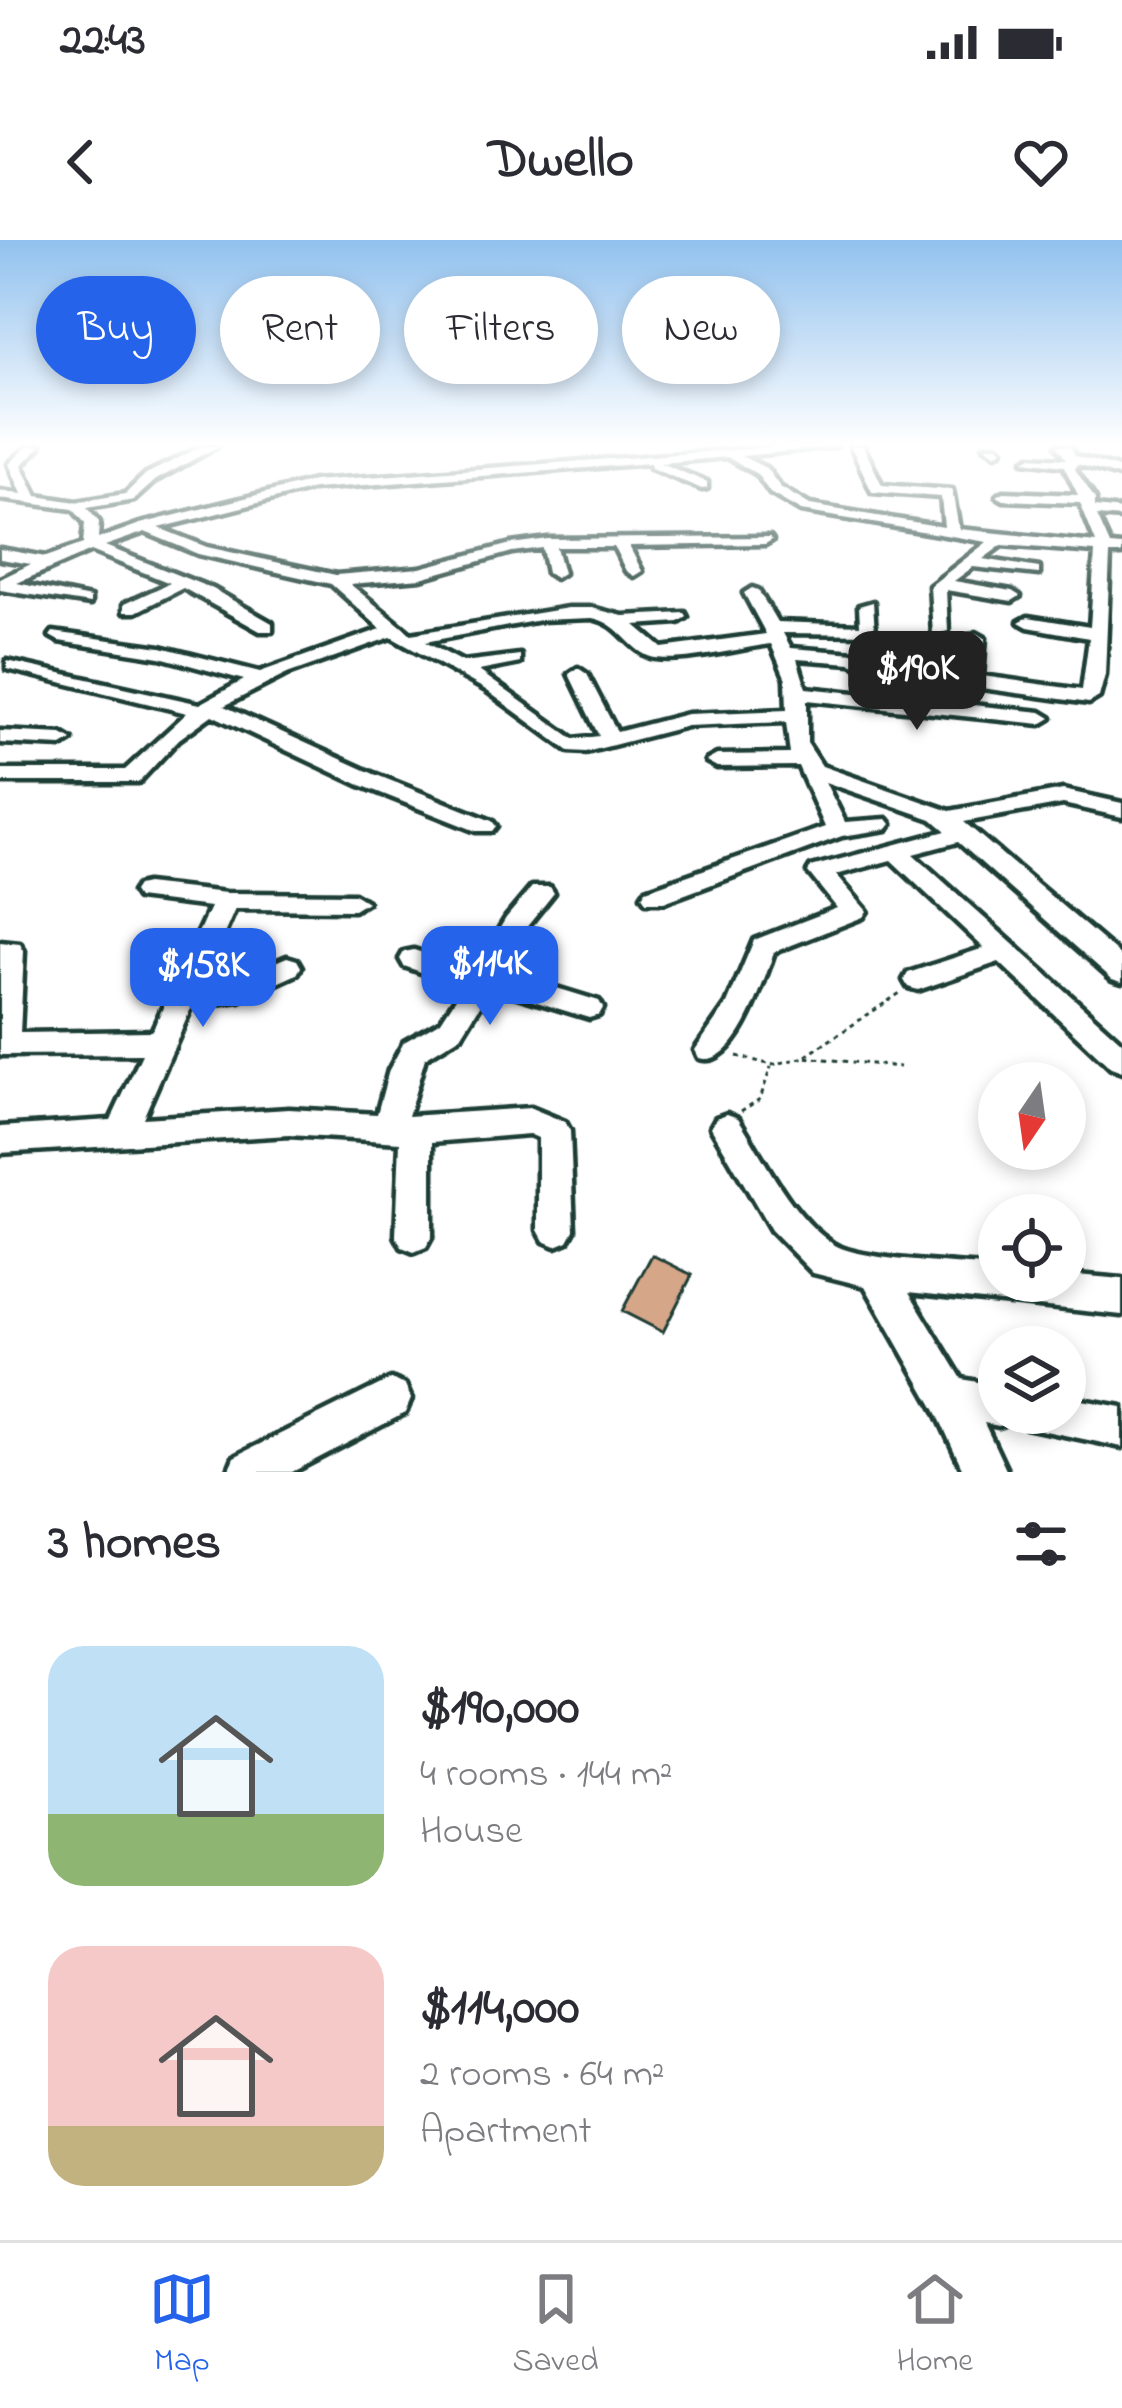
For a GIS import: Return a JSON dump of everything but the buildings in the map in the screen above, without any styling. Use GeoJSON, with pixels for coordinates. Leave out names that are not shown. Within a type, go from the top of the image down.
{"type":"FeatureCollection","features":[{"type":"Feature","properties":{"kind":"street"},"geometry":{"type":"LineString","coordinates":[[65,503],[90,503]]}},
{"type":"Feature","properties":{"kind":"street"},"geometry":{"type":"LineString","coordinates":[[0,584],[145,527],[246,503]]}},
{"type":"Feature","properties":{"kind":"street"},"geometry":{"type":"LineString","coordinates":[[792,503],[808,516],[1122,550]]}},
{"type":"Feature","properties":{"kind":"street"},"geometry":{"type":"LineString","coordinates":[[948,503],[952,532]]}},
{"type":"Feature","properties":{"kind":"street"},"geometry":{"type":"LineString","coordinates":[[1074,503],[1122,514]]}},
{"type":"Feature","properties":{"kind":"street"},"geometry":{"type":"LineString","coordinates":[[946,676],[1089,697],[1103,550],[1089,524],[1088,505]]}},
{"type":"Feature","properties":{"kind":"street"},"geometry":{"type":"LineString","coordinates":[[77,506],[92,522],[90,546]]}},
{"type":"Feature","properties":{"kind":"street"},"geometry":{"type":"LineString","coordinates":[[145,527],[202,551],[336,580],[421,573],[511,548],[548,543],[765,540]]}},
{"type":"Feature","properties":{"kind":"street"},"geometry":{"type":"LineString","coordinates":[[618,540],[634,571]]}},
{"type":"Feature","properties":{"kind":"street"},"geometry":{"type":"LineString","coordinates":[[941,584],[999,540]]}},
{"type":"Feature","properties":{"kind":"street"},"geometry":{"type":"LineString","coordinates":[[548,543],[556,573]]}},
{"type":"Feature","properties":{"kind":"street"},"geometry":{"type":"LineString","coordinates":[[90,546],[184,581],[266,628]]}},
{"type":"Feature","properties":{"kind":"street"},"geometry":{"type":"LineString","coordinates":[[0,554],[47,562]]}},
{"type":"Feature","properties":{"kind":"street"},"geometry":{"type":"LineString","coordinates":[[971,562],[1034,571]]}},
{"type":"Feature","properties":{"kind":"street"},"geometry":{"type":"LineString","coordinates":[[336,580],[400,635],[505,694],[569,745],[586,746],[700,718],[795,705],[1041,718]]}},
{"type":"Feature","properties":{"kind":"street"},"geometry":{"type":"LineString","coordinates":[[130,608],[184,581]]}},
{"type":"Feature","properties":{"kind":"street"},"geometry":{"type":"LineString","coordinates":[[0,584],[84,601]]}},
{"type":"Feature","properties":{"kind":"street"},"geometry":{"type":"LineString","coordinates":[[941,584],[1012,596]]}},
{"type":"Feature","properties":{"kind":"street"},"geometry":{"type":"LineString","coordinates":[[938,631],[941,584]]}},
{"type":"Feature","properties":{"kind":"street"},"geometry":{"type":"LineString","coordinates":[[752,593],[775,640],[811,776],[838,830]]}},
{"type":"Feature","properties":{"kind":"street"},"geometry":{"type":"LineString","coordinates":[[622,621],[649,650],[661,654],[869,630],[868,606]]}},
{"type":"Feature","properties":{"kind":"street"},"geometry":{"type":"LineString","coordinates":[[4,780],[130,777],[178,729],[262,680],[400,635],[577,614],[604,614],[622,621],[679,617]]}},
{"type":"Feature","properties":{"kind":"street"},"geometry":{"type":"LineString","coordinates":[[1028,622],[1122,626]]}},
{"type":"Feature","properties":{"kind":"street"},"geometry":{"type":"LineString","coordinates":[[58,636],[160,652],[262,680]]}},
{"type":"Feature","properties":{"kind":"street"},"geometry":{"type":"LineString","coordinates":[[972,680],[976,638]]}},
{"type":"Feature","properties":{"kind":"street"},"geometry":{"type":"LineString","coordinates":[[775,640],[855,658],[874,668]]}},
{"type":"Feature","properties":{"kind":"street"},"geometry":{"type":"LineString","coordinates":[[462,668],[514,658]]}},
{"type":"Feature","properties":{"kind":"street"},"geometry":{"type":"LineString","coordinates":[[13,665],[208,709],[484,826]]}},
{"type":"Feature","properties":{"kind":"street"},"geometry":{"type":"LineString","coordinates":[[578,674],[610,738]]}},
{"type":"Feature","properties":{"kind":"street"},"geometry":{"type":"LineString","coordinates":[[4,740],[62,740]]}},
{"type":"Feature","properties":{"kind":"street"},"geometry":{"type":"LineString","coordinates":[[717,761],[808,766],[953,826],[1122,972]]}},
{"type":"Feature","properties":{"kind":"street"},"geometry":{"type":"LineString","coordinates":[[710,1050],[740,1007],[764,946],[854,911],[820,872],[896,852],[953,826],[1063,797],[1122,810]]}},
{"type":"Feature","properties":{"kind":"street"},"geometry":{"type":"LineString","coordinates":[[655,896],[838,830],[879,824]]}},
{"type":"Feature","properties":{"kind":"street"},"geometry":{"type":"LineString","coordinates":[[896,852],[1122,1060]]}},
{"type":"Feature","properties":{"kind":"street"},"geometry":{"type":"LineString","coordinates":[[146,892],[226,901],[354,902]]}},
{"type":"Feature","properties":{"kind":"street"},"geometry":{"type":"LineString","coordinates":[[414,1236],[402,1129],[412,1053],[424,1042],[444,1036],[541,893]]}},
{"type":"Feature","properties":{"kind":"street"},"geometry":{"type":"LineString","coordinates":[[121,1132],[226,901]]}},
{"type":"Feature","properties":{"kind":"street"},"geometry":{"type":"LineString","coordinates":[[0,951],[11,951],[4,1045],[162,1042]]}},
{"type":"Feature","properties":{"kind":"street"},"geometry":{"type":"LineString","coordinates":[[918,980],[1004,951]]}},
{"type":"Feature","properties":{"kind":"street"},"geometry":{"type":"LineString","coordinates":[[414,959],[589,1008]]}},
{"type":"Feature","properties":{"kind":"street"},"geometry":{"type":"LineString","coordinates":[[182,997],[230,993],[287,967]]}},
{"type":"Feature","properties":{"kind":"street"},"geometry":{"type":"LineString","coordinates":[[0,1140],[289,1122],[402,1129],[531,1121],[554,1131],[556,1230]]}},
{"type":"Feature","properties":{"kind":"street"},"geometry":{"type":"LineString","coordinates":[[727,1127],[783,1219],[826,1261],[876,1272],[1122,1298]]}},
{"type":"Feature","properties":{"kind":"street"},"geometry":{"type":"LineString","coordinates":[[876,1272],[950,1397],[986,1472]]}},
{"type":"Feature","properties":{"kind":"street"},"geometry":{"type":"LineString","coordinates":[[950,1397],[978,1402]]}},
{"type":"Feature","properties":{"kind":"street"},"geometry":{"type":"LineString","coordinates":[[249,1472],[391,1400]]}},
{"type":"Feature","properties":{"kind":"street"},"geometry":{"type":"LineString","coordinates":[[1086,1421],[1122,1427]]}},
{"type":"Feature","properties":{"kind":"path"},"geometry":{"type":"LineString","coordinates":[[805,1057],[918,980]]}},
{"type":"Feature","properties":{"kind":"path"},"geometry":{"type":"LineString","coordinates":[[710,1050],[772,1065],[805,1057],[900,1067]]}},
{"type":"Feature","properties":{"kind":"path"},"geometry":{"type":"LineString","coordinates":[[727,1127],[727,1119],[760,1099],[772,1065]]}}]}
